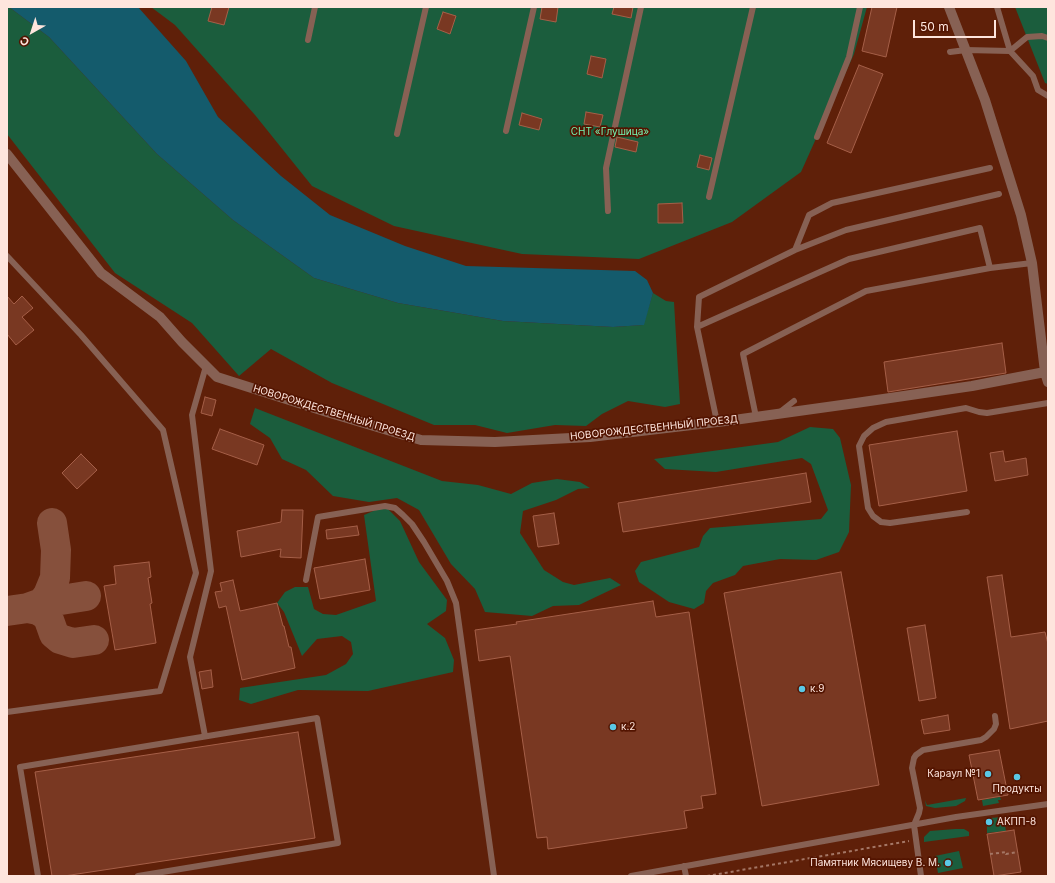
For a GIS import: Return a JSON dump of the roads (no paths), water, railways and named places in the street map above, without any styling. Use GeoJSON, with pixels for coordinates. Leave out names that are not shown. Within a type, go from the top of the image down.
{"type":"FeatureCollection","features":[{"type":"Feature","properties":{"kind":"street"},"geometry":{"type":"LineString","coordinates":[[949,7],[988,108],[1021,215],[1032,263],[1043,369]]}},
{"type":"Feature","properties":{"kind":"street","name":"НОВОРОЖДЕСТВЕННЫЙ ПРОЕЗД"},"geometry":{"type":"LineString","coordinates":[[7,154],[101,273],[160,317],[217,378],[421,440],[495,442],[590,437],[756,417],[972,386],[1043,369]]}},
{"type":"Feature","properties":{"kind":"lane"},"geometry":{"type":"LineString","coordinates":[[308,40],[315,7]]}},
{"type":"Feature","properties":{"kind":"lane"},"geometry":{"type":"LineString","coordinates":[[397,134],[426,7]]}},
{"type":"Feature","properties":{"kind":"lane"},"geometry":{"type":"LineString","coordinates":[[506,131],[534,7]]}},
{"type":"Feature","properties":{"kind":"lane"},"geometry":{"type":"LineString","coordinates":[[608,211],[606,168],[641,7]]}},
{"type":"Feature","properties":{"kind":"lane"},"geometry":{"type":"LineString","coordinates":[[709,197],[753,7]]}},
{"type":"Feature","properties":{"kind":"lane"},"geometry":{"type":"LineString","coordinates":[[817,138],[848,57],[860,7]]}},
{"type":"Feature","properties":{"kind":"lane"},"geometry":{"type":"LineString","coordinates":[[997,7],[1010,51],[1033,76],[1038,90],[1048,96]]}},
{"type":"Feature","properties":{"kind":"lane"},"geometry":{"type":"LineString","coordinates":[[950,52],[966,50],[1010,51],[1027,37],[1042,36],[1048,38]]}},
{"type":"Feature","properties":{"kind":"lane"},"geometry":{"type":"LineString","coordinates":[[795,250],[809,215],[832,203],[990,168]]}},
{"type":"Feature","properties":{"kind":"lane"},"geometry":{"type":"LineString","coordinates":[[718,422],[697,327],[699,297],[795,250],[846,230],[999,194]]}},
{"type":"Feature","properties":{"kind":"lane"},"geometry":{"type":"LineString","coordinates":[[697,327],[849,259],[980,228],[990,268]]}},
{"type":"Feature","properties":{"kind":"lane"},"geometry":{"type":"LineString","coordinates":[[7,256],[81,335],[164,430],[196,573],[160,691],[7,712]]}},
{"type":"Feature","properties":{"kind":"lane"},"geometry":{"type":"LineString","coordinates":[[756,417],[743,354],[866,291],[990,268],[1032,263]]}},
{"type":"Feature","properties":{"kind":"lane"},"geometry":{"type":"LineString","coordinates":[[205,736],[190,657],[211,571],[192,415],[206,366]]}},
{"type":"Feature","properties":{"kind":"lane"},"geometry":{"type":"LineString","coordinates":[[777,414],[794,401]]}},
{"type":"Feature","properties":{"kind":"lane"},"geometry":{"type":"LineString","coordinates":[[967,512],[890,523],[881,522],[873,516],[868,508],[859,446],[864,436],[873,428],[886,422],[958,409],[966,408],[987,413],[1048,403]]}},
{"type":"Feature","properties":{"kind":"lane"},"geometry":{"type":"LineString","coordinates":[[306,580],[318,517],[385,506],[395,508],[412,524],[424,542],[447,581],[456,603],[494,876]]}},
{"type":"Feature","properties":{"kind":"lane"},"geometry":{"type":"LineString","coordinates":[[920,876],[914,825],[920,808],[912,763],[916,755],[923,750],[981,740],[990,734],[994,729],[996,724],[995,716]]}},
{"type":"Feature","properties":{"kind":"lane"},"geometry":{"type":"LineString","coordinates":[[38,876],[20,767],[317,718],[338,843],[138,876]]}},
{"type":"Feature","properties":{"kind":"lane"},"geometry":{"type":"LineString","coordinates":[[631,876],[914,825],[1048,804]]}},
{"type":"Feature","properties":{"kind":"lane"},"geometry":{"type":"LineString","coordinates":[[684,866],[686,876]]}},
{"type":"Feature","properties":{"kind":"water"},"geometry":{"type":"Polygon","coordinates":[[[9,7],[138,7],[186,61],[218,117],[281,176],[330,215],[405,246],[466,266],[635,271],[647,280],[653,293],[644,325],[613,327],[503,321],[398,303],[314,278],[233,220],[157,154],[49,37],[9,7]]]}},
{"type":"Feature","properties":{"kind":"place","name":"к.9"},"geometry":{"type":"Point","coordinates":[802,689]}},
{"type":"Feature","properties":{"kind":"place","name":"к.2"},"geometry":{"type":"Point","coordinates":[613,727]}},
{"type":"Feature","properties":{"kind":"place","name":"Караул №1"},"geometry":{"type":"Point","coordinates":[988,774]}},
{"type":"Feature","properties":{"kind":"place","name":"Продукты"},"geometry":{"type":"Point","coordinates":[1017,777]}},
{"type":"Feature","properties":{"kind":"place","name":"АКПП-8"},"geometry":{"type":"Point","coordinates":[989,822]}},
{"type":"Feature","properties":{"kind":"place","name":"Памятник Мясищеву В. М."},"geometry":{"type":"Point","coordinates":[948,863]}},
{"type":"Feature","properties":{"kind":"park label","name":"СНТ «Глушица»"},"geometry":{"type":"Point","coordinates":[610,132]}}]}
